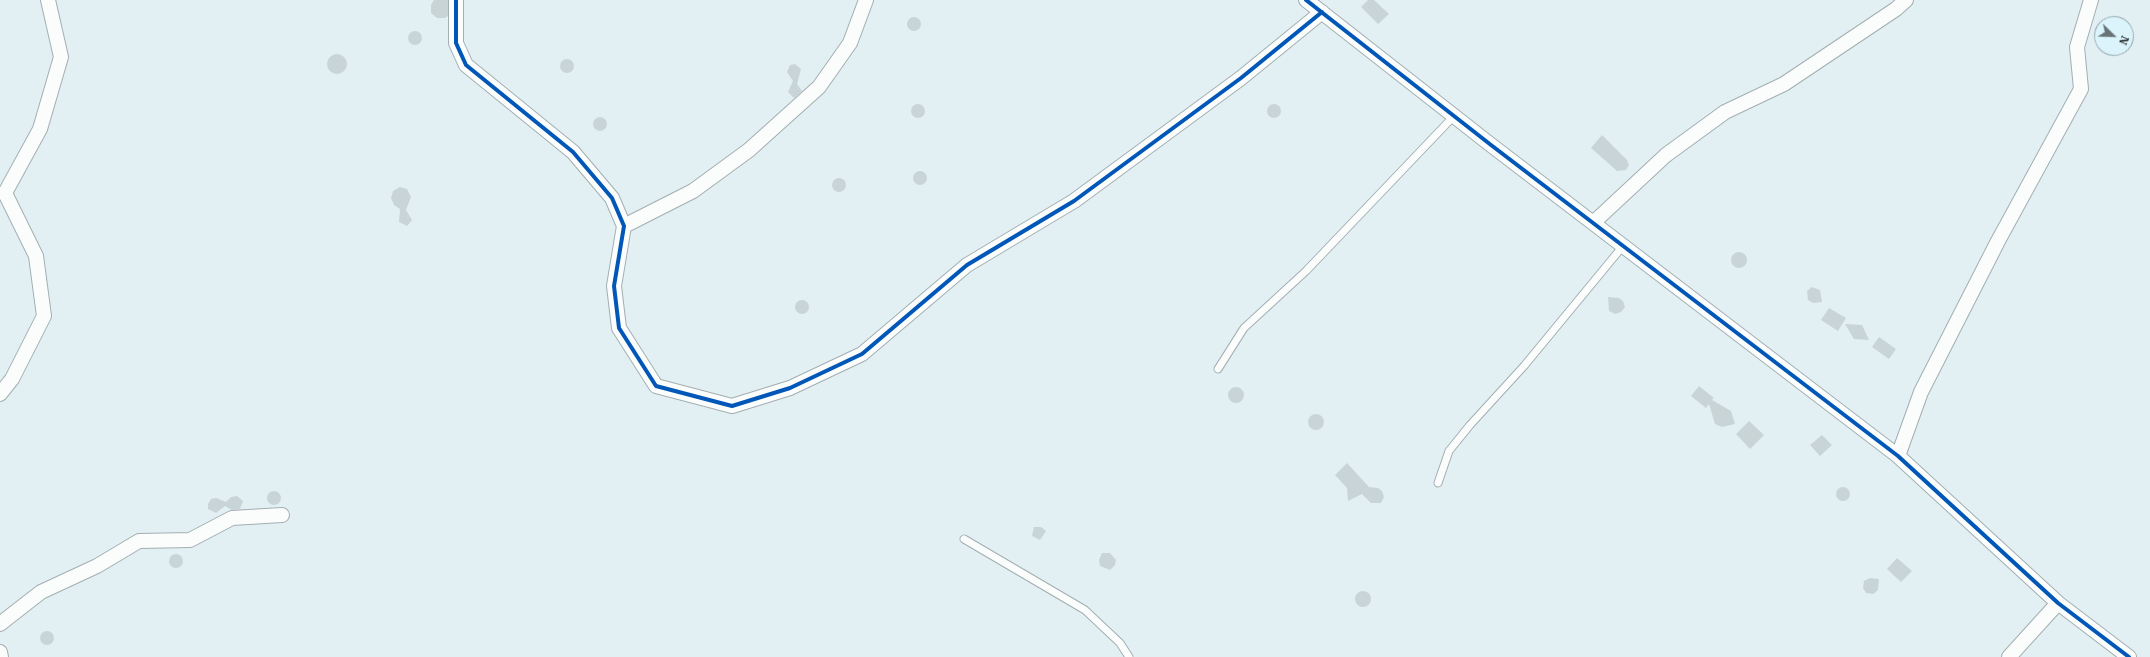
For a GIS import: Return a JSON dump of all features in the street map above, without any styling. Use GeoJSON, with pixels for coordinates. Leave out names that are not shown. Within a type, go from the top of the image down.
{"type":"FeatureCollection","features":[{"type":"Feature","properties":{"kind":"street"},"geometry":{"type":"LineString","coordinates":[[0,394],[12,379],[44,316],[36,256],[5,193],[40,129],[61,57],[48,0]]}},
{"type":"Feature","properties":{"kind":"street"},"geometry":{"type":"LineString","coordinates":[[456,0],[456,43],[466,65],[573,152],[612,198],[624,226],[614,286],[618,328],[656,386],[732,406],[790,388],[862,354],[968,265],[1074,201],[1241,78],[1322,12]]}},
{"type":"Feature","properties":{"kind":"street"},"geometry":{"type":"LineString","coordinates":[[624,226],[693,191],[749,150],[819,87],[850,43],[866,0]]}},
{"type":"Feature","properties":{"kind":"street"},"geometry":{"type":"LineString","coordinates":[[1306,0],[1454,116],[1898,456],[2058,603],[2129,657]]}},
{"type":"Feature","properties":{"kind":"street"},"geometry":{"type":"LineString","coordinates":[[1593,223],[1666,155],[1725,112],[1784,84],[1896,9],[1906,0]]}},
{"type":"Feature","properties":{"kind":"street"},"geometry":{"type":"LineString","coordinates":[[1898,456],[1921,392],[1998,241],[2081,89],[2077,47],[2091,0]]}},
{"type":"Feature","properties":{"kind":"street"},"geometry":{"type":"LineString","coordinates":[[0,624],[41,592],[97,566],[139,540],[190,540],[232,518],[282,516]]}},
{"type":"Feature","properties":{"kind":"street"},"geometry":{"type":"LineString","coordinates":[[2009,657],[2058,603]]}},
{"type":"Feature","properties":{"kind":"street"},"geometry":{"type":"LineString","coordinates":[[0,652],[1,657]]}},
{"type":"Feature","properties":{"kind":"lane"},"geometry":{"type":"LineString","coordinates":[[1218,368],[1244,328],[1306,271],[1454,116]]}},
{"type":"Feature","properties":{"kind":"lane"},"geometry":{"type":"LineString","coordinates":[[1438,483],[1449,451],[1470,425],[1524,366],[1624,246]]}},
{"type":"Feature","properties":{"kind":"lane"},"geometry":{"type":"LineString","coordinates":[[964,539],[1085,610],[1120,643],[1128,657]]}},
{"type":"Feature","properties":{"kind":"building"},"geometry":{"type":"Polygon","coordinates":[[[434,0],[448,0],[448,16],[445,18],[437,18],[431,13],[431,5],[434,0]]]}},
{"type":"Feature","properties":{"kind":"building"},"geometry":{"type":"Polygon","coordinates":[[[1368,0],[1374,0],[1389,14],[1378,24],[1361,7],[1368,0]]]}},
{"type":"Feature","properties":{"kind":"building"},"geometry":{"type":"Polygon","coordinates":[[[914,17],[919,19],[921,24],[919,29],[914,31],[909,29],[907,24],[909,19],[914,17]]]}},
{"type":"Feature","properties":{"kind":"building"},"geometry":{"type":"Polygon","coordinates":[[[415,31],[420,33],[422,38],[420,43],[415,45],[410,43],[408,38],[410,33],[415,31]]]}},
{"type":"Feature","properties":{"kind":"building"},"geometry":{"type":"Polygon","coordinates":[[[333,54],[341,54],[347,60],[347,68],[341,74],[333,74],[327,68],[327,60],[333,54]]]}},
{"type":"Feature","properties":{"kind":"building"},"geometry":{"type":"Polygon","coordinates":[[[567,59],[572,61],[574,66],[572,71],[567,73],[562,71],[560,66],[562,61],[567,59]]]}},
{"type":"Feature","properties":{"kind":"building"},"geometry":{"type":"Polygon","coordinates":[[[795,64],[801,69],[797,84],[802,91],[794,98],[788,92],[793,81],[787,72],[790,65],[795,64]]]}},
{"type":"Feature","properties":{"kind":"building"},"geometry":{"type":"Polygon","coordinates":[[[918,104],[923,106],[925,111],[923,116],[918,118],[913,116],[911,111],[913,106],[918,104]]]}},
{"type":"Feature","properties":{"kind":"building"},"geometry":{"type":"Polygon","coordinates":[[[1274,104],[1279,106],[1281,111],[1279,116],[1274,118],[1269,116],[1267,111],[1269,106],[1274,104]]]}},
{"type":"Feature","properties":{"kind":"building"},"geometry":{"type":"Polygon","coordinates":[[[600,117],[605,119],[607,124],[605,129],[600,131],[595,129],[593,124],[595,119],[600,117]]]}},
{"type":"Feature","properties":{"kind":"building"},"geometry":{"type":"Polygon","coordinates":[[[1602,135],[1627,160],[1629,165],[1626,170],[1617,171],[1591,148],[1602,135]]]}},
{"type":"Feature","properties":{"kind":"building"},"geometry":{"type":"Polygon","coordinates":[[[920,171],[925,173],[927,178],[925,183],[920,185],[915,183],[913,178],[915,173],[920,171]]]}},
{"type":"Feature","properties":{"kind":"building"},"geometry":{"type":"Polygon","coordinates":[[[839,178],[844,180],[846,185],[844,190],[839,192],[834,190],[832,185],[834,180],[839,178]]]}},
{"type":"Feature","properties":{"kind":"building"},"geometry":{"type":"Polygon","coordinates":[[[400,187],[407,189],[411,197],[406,210],[412,220],[407,226],[399,222],[400,209],[394,205],[391,198],[393,191],[400,187]]]}},
{"type":"Feature","properties":{"kind":"building"},"geometry":{"type":"Polygon","coordinates":[[[1739,252],[1745,254],[1747,260],[1745,266],[1739,268],[1733,266],[1731,260],[1733,254],[1739,252]]]}},
{"type":"Feature","properties":{"kind":"building"},"geometry":{"type":"Polygon","coordinates":[[[1812,287],[1820,290],[1822,302],[1813,303],[1808,300],[1807,291],[1812,287]]]}},
{"type":"Feature","properties":{"kind":"building"},"geometry":{"type":"Polygon","coordinates":[[[1608,297],[1619,298],[1623,301],[1625,307],[1621,312],[1615,314],[1609,311],[1608,297]]]}},
{"type":"Feature","properties":{"kind":"building"},"geometry":{"type":"Polygon","coordinates":[[[802,300],[807,302],[809,307],[807,312],[802,314],[797,312],[795,307],[797,302],[802,300]]]}},
{"type":"Feature","properties":{"kind":"building"},"geometry":{"type":"Polygon","coordinates":[[[1829,308],[1846,318],[1838,331],[1821,320],[1829,308]]]}},
{"type":"Feature","properties":{"kind":"building"},"geometry":{"type":"Polygon","coordinates":[[[1845,324],[1862,325],[1869,340],[1854,339],[1845,324]]]}},
{"type":"Feature","properties":{"kind":"building"},"geometry":{"type":"Polygon","coordinates":[[[1879,337],[1896,349],[1889,359],[1872,347],[1879,337]]]}},
{"type":"Feature","properties":{"kind":"building"},"geometry":{"type":"Polygon","coordinates":[[[1699,386],[1714,398],[1712,400],[1731,411],[1735,424],[1722,427],[1715,424],[1709,404],[1706,408],[1691,396],[1699,386]]]}},
{"type":"Feature","properties":{"kind":"building"},"geometry":{"type":"Polygon","coordinates":[[[1233,387],[1239,387],[1244,392],[1242,401],[1239,403],[1233,403],[1228,398],[1228,392],[1233,387]]]}},
{"type":"Feature","properties":{"kind":"building"},"geometry":{"type":"Polygon","coordinates":[[[1313,414],[1319,414],[1324,419],[1322,428],[1319,430],[1313,430],[1308,425],[1308,419],[1313,414]]]}},
{"type":"Feature","properties":{"kind":"building"},"geometry":{"type":"Polygon","coordinates":[[[1749,421],[1764,435],[1750,449],[1736,434],[1749,421]]]}},
{"type":"Feature","properties":{"kind":"building"},"geometry":{"type":"Polygon","coordinates":[[[1822,435],[1832,445],[1820,456],[1810,445],[1822,435]]]}},
{"type":"Feature","properties":{"kind":"building"},"geometry":{"type":"Polygon","coordinates":[[[1347,463],[1369,487],[1378,488],[1382,491],[1384,497],[1381,503],[1371,503],[1362,494],[1348,501],[1347,488],[1335,475],[1347,463]]]}},
{"type":"Feature","properties":{"kind":"building"},"geometry":{"type":"Polygon","coordinates":[[[1843,487],[1848,489],[1850,494],[1848,499],[1843,501],[1838,499],[1836,494],[1838,489],[1843,487]]]}},
{"type":"Feature","properties":{"kind":"building"},"geometry":{"type":"Polygon","coordinates":[[[271,491],[277,491],[281,495],[281,501],[277,505],[271,505],[267,501],[267,495],[271,491]]]}},
{"type":"Feature","properties":{"kind":"building"},"geometry":{"type":"Polygon","coordinates":[[[237,496],[243,501],[240,509],[232,510],[225,506],[216,513],[208,509],[208,504],[211,499],[216,498],[226,502],[231,497],[237,496]]]}},
{"type":"Feature","properties":{"kind":"building"},"geometry":{"type":"Polygon","coordinates":[[[1034,527],[1041,527],[1046,531],[1040,540],[1032,536],[1034,527]]]}},
{"type":"Feature","properties":{"kind":"building"},"geometry":{"type":"Polygon","coordinates":[[[1102,553],[1110,553],[1116,560],[1115,565],[1110,570],[1100,566],[1099,560],[1102,553]]]}},
{"type":"Feature","properties":{"kind":"building"},"geometry":{"type":"Polygon","coordinates":[[[173,554],[179,554],[183,558],[183,564],[179,568],[173,568],[169,564],[169,558],[173,554]]]}},
{"type":"Feature","properties":{"kind":"building"},"geometry":{"type":"Polygon","coordinates":[[[1897,558],[1912,571],[1901,582],[1887,569],[1897,558]]]}},
{"type":"Feature","properties":{"kind":"building"},"geometry":{"type":"Polygon","coordinates":[[[1870,578],[1879,579],[1878,590],[1873,594],[1866,593],[1863,588],[1864,581],[1870,578]]]}},
{"type":"Feature","properties":{"kind":"building"},"geometry":{"type":"Polygon","coordinates":[[[1360,591],[1366,591],[1371,596],[1369,605],[1366,607],[1360,607],[1355,602],[1355,596],[1360,591]]]}},
{"type":"Feature","properties":{"kind":"building"},"geometry":{"type":"Polygon","coordinates":[[[44,631],[50,631],[54,635],[54,641],[50,645],[44,645],[40,641],[40,635],[44,631]]]}},
{"type":"Feature","properties":{"kind":"cycle path"},"geometry":{"type":"LineString","coordinates":[[456,0],[456,43],[466,65],[573,152],[612,198],[624,226],[614,286],[619,328],[656,386],[732,406],[790,388],[862,354],[967,265],[1074,201],[1241,78],[1322,12]]}},
{"type":"Feature","properties":{"kind":"cycle path"},"geometry":{"type":"LineString","coordinates":[[1306,0],[1491,145],[1898,456],[2058,603],[2129,657]]}}]}
